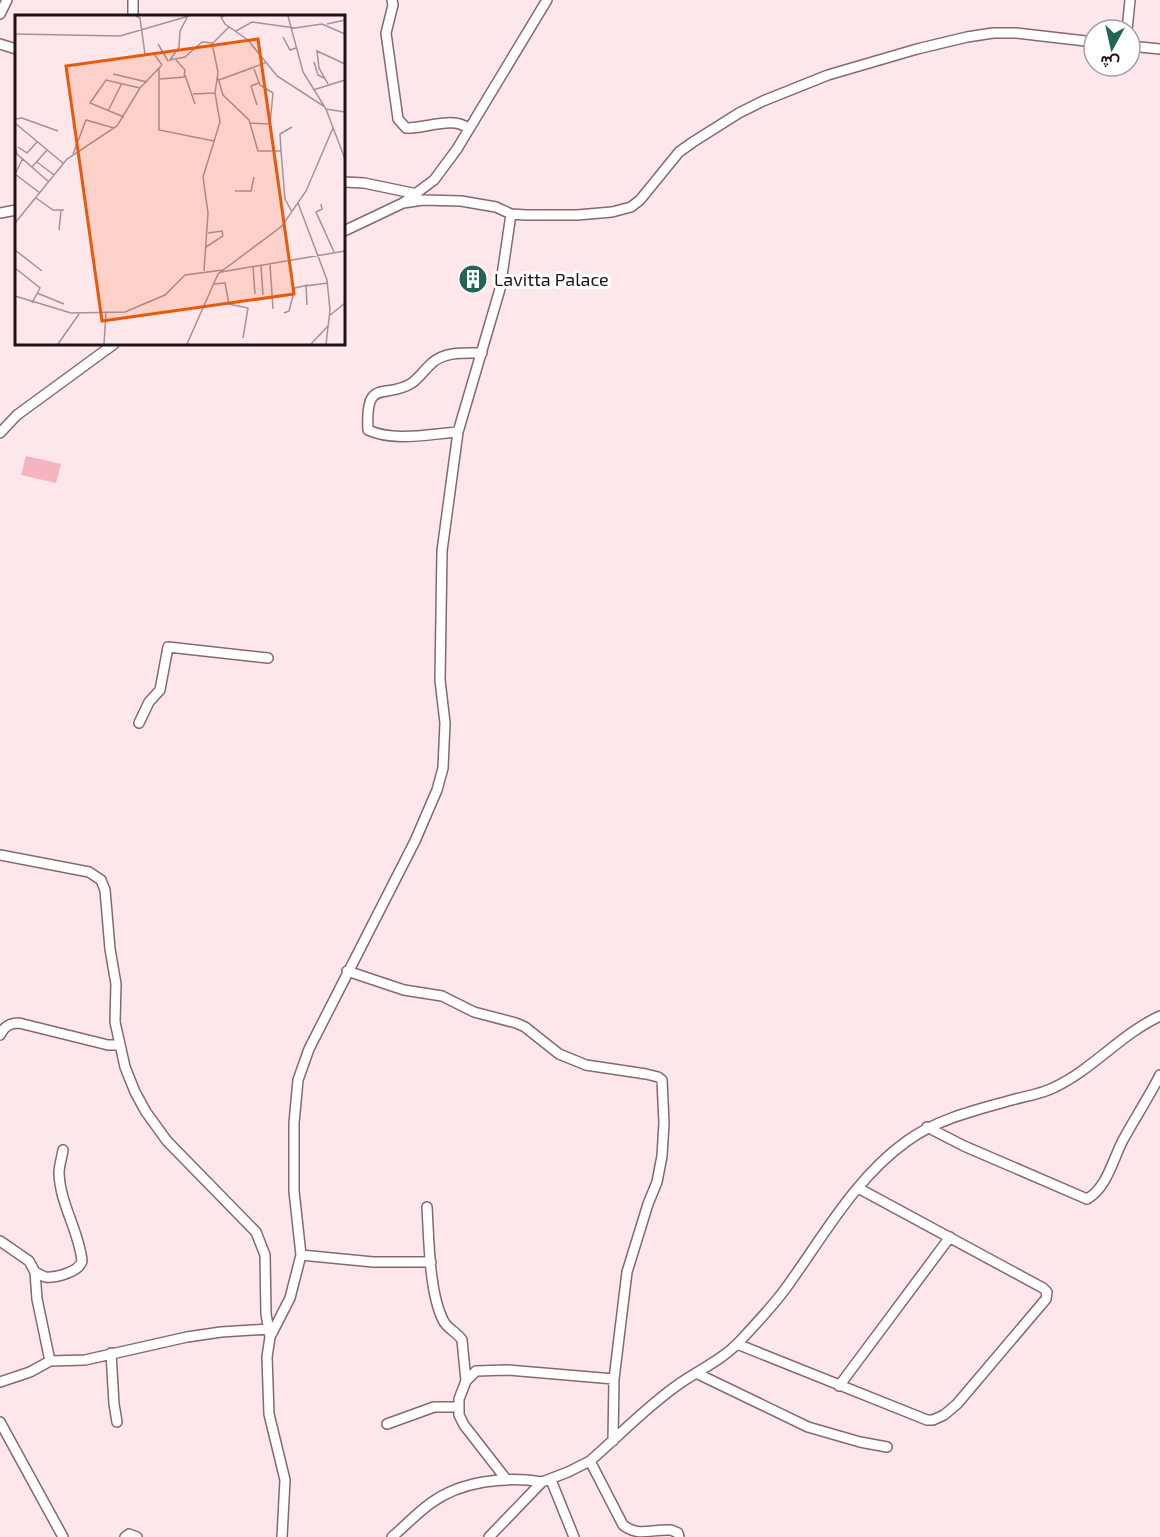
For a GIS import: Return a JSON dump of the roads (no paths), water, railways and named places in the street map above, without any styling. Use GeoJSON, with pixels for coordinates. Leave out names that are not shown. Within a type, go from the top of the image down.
{"type":"FeatureCollection","features":[{"type":"Feature","properties":{"kind":"street"},"geometry":{"type":"LineString","coordinates":[[0,14],[7,0]]}},
{"type":"Feature","properties":{"kind":"street"},"geometry":{"type":"LineString","coordinates":[[133,0],[134,15]]}},
{"type":"Feature","properties":{"kind":"street"},"geometry":{"type":"LineString","coordinates":[[392,0],[393,5],[386,33],[398,119],[406,128],[454,122],[464,124],[469,129]]}},
{"type":"Feature","properties":{"kind":"street"},"geometry":{"type":"LineString","coordinates":[[345,231],[403,203],[434,180],[457,149],[548,0]]}},
{"type":"Feature","properties":{"kind":"street"},"geometry":{"type":"LineString","coordinates":[[1128,18],[1130,0]]}},
{"type":"Feature","properties":{"kind":"street"},"geometry":{"type":"LineString","coordinates":[[403,203],[423,200],[461,201],[496,207],[511,214],[577,215],[612,212],[631,207],[640,200],[679,152],[693,142],[747,109],[828,75],[937,44],[993,33],[1016,33],[1082,41]]}},
{"type":"Feature","properties":{"kind":"street"},"geometry":{"type":"LineString","coordinates":[[0,44],[15,49]]}},
{"type":"Feature","properties":{"kind":"street"},"geometry":{"type":"LineString","coordinates":[[1142,47],[1160,49]]}},
{"type":"Feature","properties":{"kind":"street"},"geometry":{"type":"LineString","coordinates":[[345,182],[364,183],[417,194]]}},
{"type":"Feature","properties":{"kind":"street"},"geometry":{"type":"LineString","coordinates":[[0,213],[15,210]]}},
{"type":"Feature","properties":{"kind":"street"},"geometry":{"type":"LineString","coordinates":[[269,1333],[290,1298],[301,1255],[294,1191],[294,1123],[298,1080],[309,1049],[347,971],[415,841],[437,790],[443,768],[445,723],[440,680],[442,551],[458,432],[500,289],[511,214]]}},
{"type":"Feature","properties":{"kind":"street"},"geometry":{"type":"LineString","coordinates":[[0,433],[17,415],[113,345]]}},
{"type":"Feature","properties":{"kind":"street"},"geometry":{"type":"LineString","coordinates":[[458,432],[408,436],[375,433],[368,429],[367,420],[371,400],[381,390],[403,387],[412,382],[440,357],[451,354],[482,353]]}},
{"type":"Feature","properties":{"kind":"street"},"geometry":{"type":"LineString","coordinates":[[139,723],[149,702],[160,690],[168,647],[268,657]]}},
{"type":"Feature","properties":{"kind":"street"},"geometry":{"type":"LineString","coordinates":[[0,855],[89,872],[101,879],[105,890],[110,949],[116,984],[116,1022],[125,1067],[135,1092],[153,1122],[180,1157],[256,1232],[265,1255],[266,1314],[269,1333],[268,1414],[285,1480],[282,1537]]}},
{"type":"Feature","properties":{"kind":"street"},"geometry":{"type":"LineString","coordinates":[[347,971],[404,990],[442,996],[474,1012],[516,1023],[559,1054],[579,1063],[646,1074],[662,1080],[664,1124],[662,1156],[657,1182],[627,1272],[614,1379],[612,1441]]}},
{"type":"Feature","properties":{"kind":"street"},"geometry":{"type":"LineString","coordinates":[[489,1537],[546,1481],[590,1461],[636,1417],[737,1344],[785,1290],[858,1188],[882,1162],[906,1142],[927,1127],[963,1114],[1055,1088],[1093,1063],[1133,1032],[1160,1017]]}},
{"type":"Feature","properties":{"kind":"street"},"geometry":{"type":"LineString","coordinates":[[0,1035],[11,1023],[19,1023],[108,1045],[120,1045]]}},
{"type":"Feature","properties":{"kind":"street"},"geometry":{"type":"LineString","coordinates":[[927,1127],[964,1146],[1087,1199],[1094,1196],[1101,1187],[1124,1138],[1160,1075]]}},
{"type":"Feature","properties":{"kind":"street"},"geometry":{"type":"LineString","coordinates":[[35,1272],[44,1277],[66,1273],[77,1269],[82,1261],[77,1234],[64,1201],[59,1174],[63,1150]]}},
{"type":"Feature","properties":{"kind":"street"},"geometry":{"type":"LineString","coordinates":[[737,1344],[927,1420],[938,1418],[957,1404],[1046,1299],[1047,1292],[1043,1288],[858,1188]]}},
{"type":"Feature","properties":{"kind":"street"},"geometry":{"type":"LineString","coordinates":[[427,1207],[431,1262],[440,1314],[447,1327],[462,1340],[466,1381],[458,1407],[464,1425],[506,1479]]}},
{"type":"Feature","properties":{"kind":"street"},"geometry":{"type":"LineString","coordinates":[[839,1386],[950,1238]]}},
{"type":"Feature","properties":{"kind":"street"},"geometry":{"type":"LineString","coordinates":[[0,1241],[29,1261],[35,1272],[37,1299],[50,1361]]}},
{"type":"Feature","properties":{"kind":"street"},"geometry":{"type":"LineString","coordinates":[[301,1255],[373,1262],[431,1262]]}},
{"type":"Feature","properties":{"kind":"street"},"geometry":{"type":"LineString","coordinates":[[0,1382],[30,1372],[50,1361],[85,1360],[187,1337],[221,1332],[269,1333]]}},
{"type":"Feature","properties":{"kind":"street"},"geometry":{"type":"LineString","coordinates":[[111,1353],[117,1422]]}},
{"type":"Feature","properties":{"kind":"street"},"geometry":{"type":"LineString","coordinates":[[466,1381],[476,1371],[507,1370],[614,1379]]}},
{"type":"Feature","properties":{"kind":"street"},"geometry":{"type":"LineString","coordinates":[[696,1373],[808,1428],[887,1448]]}},
{"type":"Feature","properties":{"kind":"street"},"geometry":{"type":"LineString","coordinates":[[387,1424],[434,1407],[458,1407]]}},
{"type":"Feature","properties":{"kind":"street"},"geometry":{"type":"LineString","coordinates":[[0,1422],[63,1537]]}},
{"type":"Feature","properties":{"kind":"street"},"geometry":{"type":"LineString","coordinates":[[590,1461],[618,1516],[630,1534],[639,1537],[671,1530],[678,1533],[679,1537]]}},
{"type":"Feature","properties":{"kind":"street"},"geometry":{"type":"LineString","coordinates":[[392,1537],[441,1497],[473,1486],[506,1479],[546,1481]]}},
{"type":"Feature","properties":{"kind":"street"},"geometry":{"type":"LineString","coordinates":[[546,1481],[574,1537]]}},
{"type":"Feature","properties":{"kind":"street"},"geometry":{"type":"LineString","coordinates":[[125,1537],[129,1534],[137,1537]]}},
{"type":"Feature","properties":{"kind":"place","name":"Lavitta Palace"},"geometry":{"type":"Point","coordinates":[473,279]}}]}
